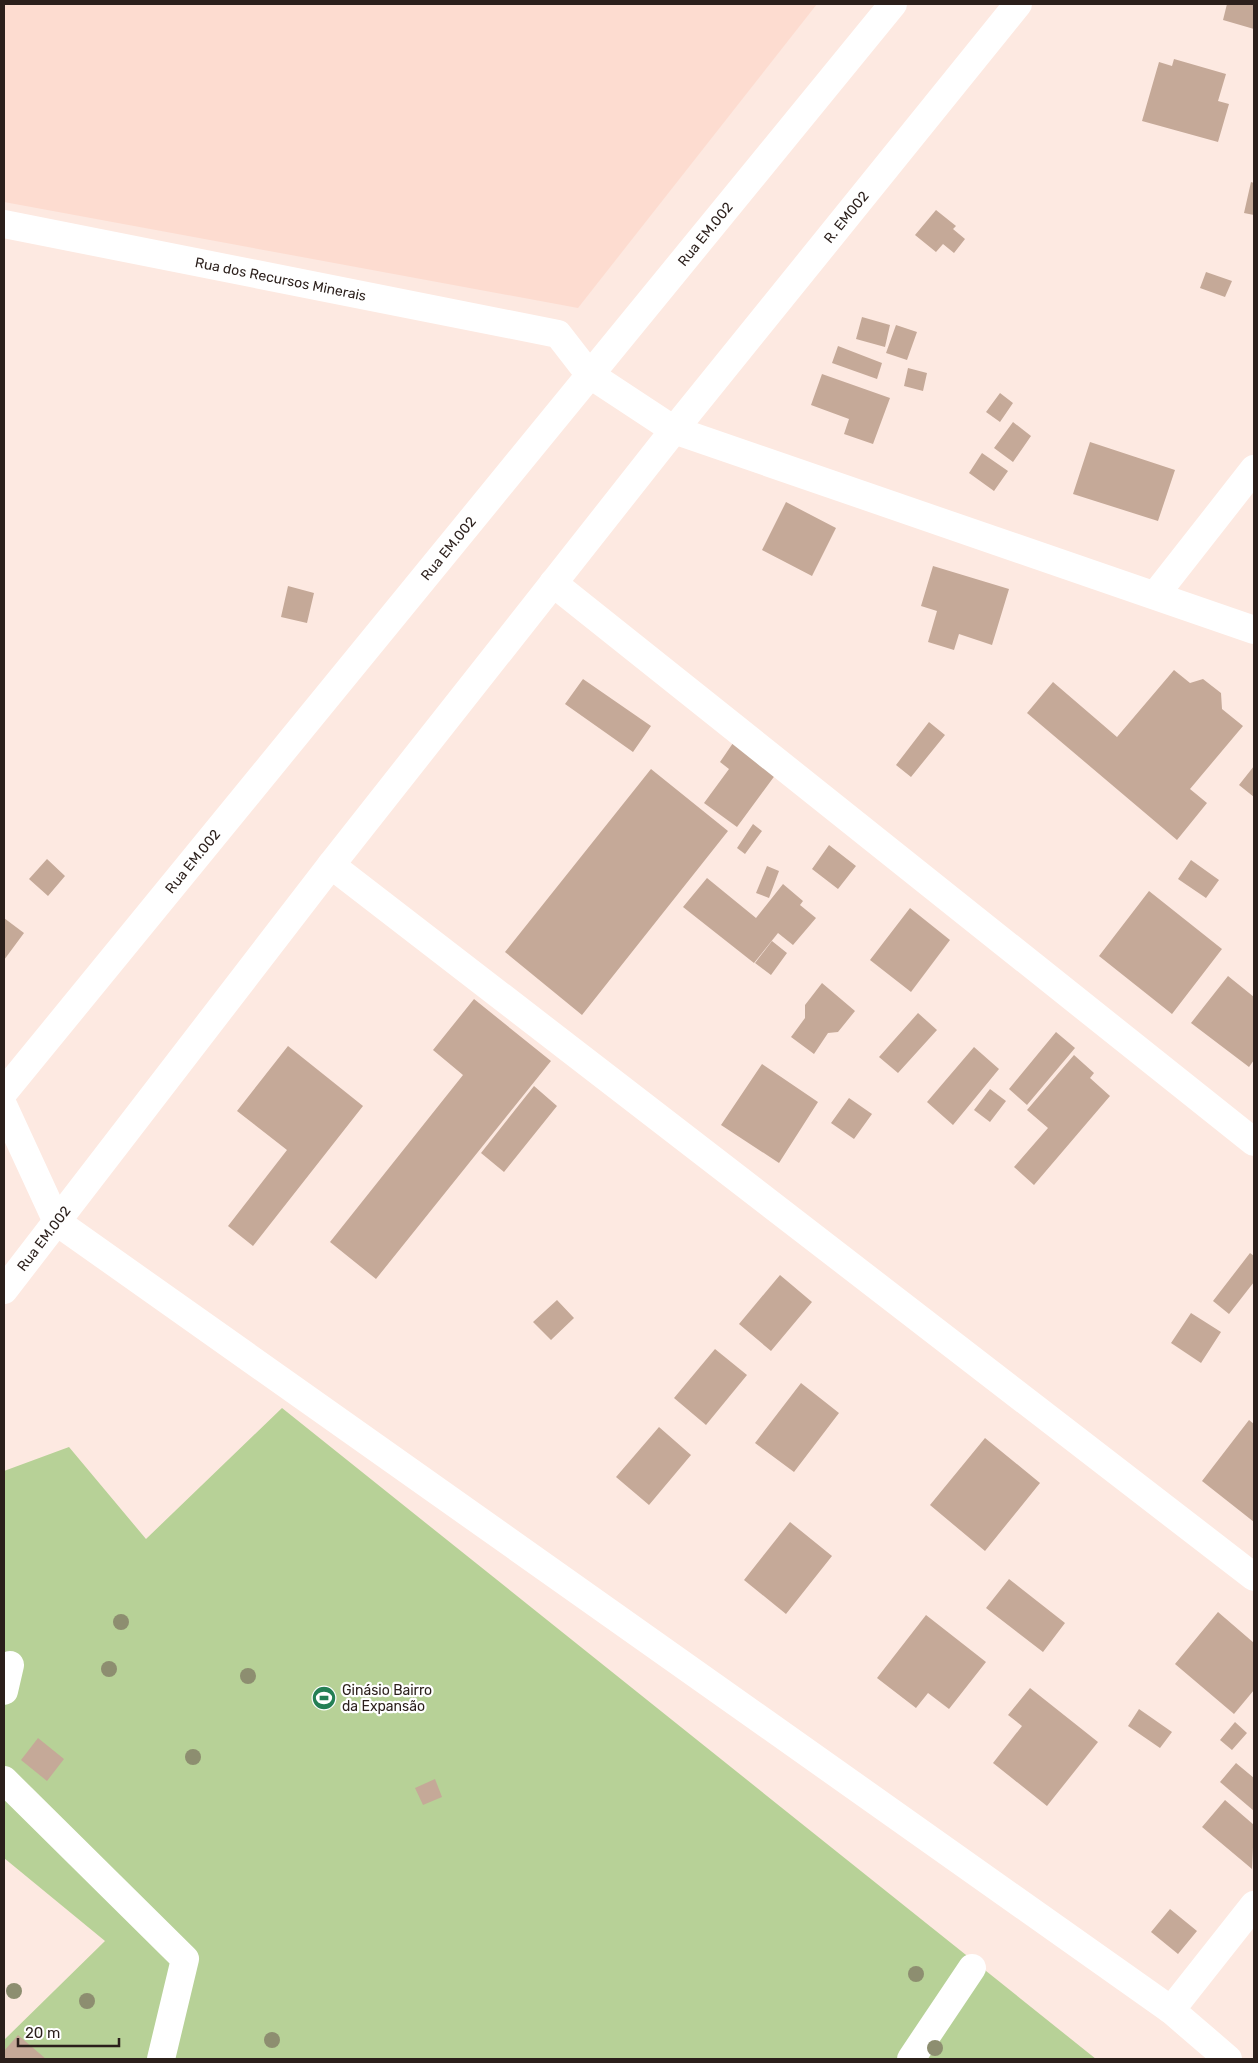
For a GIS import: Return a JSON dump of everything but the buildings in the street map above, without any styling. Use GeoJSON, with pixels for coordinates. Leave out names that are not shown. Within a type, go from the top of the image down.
{"type":"FeatureCollection","features":[{"type":"Feature","properties":{"kind":"street","name":"Rua EM.002"},"geometry":{"type":"LineString","coordinates":[[4,1092],[893,4]]}},
{"type":"Feature","properties":{"kind":"street","name":"R. EM002"},"geometry":{"type":"LineString","coordinates":[[674,430],[1018,4]]}},
{"type":"Feature","properties":{"kind":"street","name":"Rua dos Recursos Minerais"},"geometry":{"type":"LineString","coordinates":[[4,224],[558,334],[589,374]]}},
{"type":"Feature","properties":{"kind":"street"},"geometry":{"type":"LineString","coordinates":[[589,374],[674,430],[1156,594],[1254,630]]}},
{"type":"Feature","properties":{"kind":"street","name":"Rua EM.002"},"geometry":{"type":"LineString","coordinates":[[4,1290],[331,865],[674,430]]}},
{"type":"Feature","properties":{"kind":"street"},"geometry":{"type":"LineString","coordinates":[[1156,594],[1254,469]]}},
{"type":"Feature","properties":{"kind":"street"},"geometry":{"type":"LineString","coordinates":[[553,583],[1254,1142]]}},
{"type":"Feature","properties":{"kind":"street"},"geometry":{"type":"LineString","coordinates":[[331,865],[1254,1577]]}},
{"type":"Feature","properties":{"kind":"street"},"geometry":{"type":"LineString","coordinates":[[4,1107],[57,1222],[1171,2010],[1228,2059]]}},
{"type":"Feature","properties":{"kind":"street"},"geometry":{"type":"LineString","coordinates":[[4,1691],[10,1664]]}},
{"type":"Feature","properties":{"kind":"street"},"geometry":{"type":"LineString","coordinates":[[4,1780],[185,1959],[161,2059]]}},
{"type":"Feature","properties":{"kind":"street"},"geometry":{"type":"LineString","coordinates":[[1171,2010],[1254,1905]]}},
{"type":"Feature","properties":{"kind":"street"},"geometry":{"type":"LineString","coordinates":[[911,2059],[972,1968]]}},
{"type":"Feature","properties":{"kind":"shaded area"},"geometry":{"type":"Polygon","coordinates":[[[4,4],[817,4],[578,308],[4,202],[4,4]]]}},
{"type":"Feature","properties":{"kind":"green space","name":"Ginásio Bairro da Expansão"},"geometry":{"type":"Polygon","coordinates":[[[282,1408],[1096,2059],[4,2059],[4,2040],[105,1941],[4,1858],[4,1471],[69,1447],[146,1539],[282,1408]]]}},
{"type":"Feature","properties":{"kind":"place","name":"Ginásio Bairro da Expansão"},"geometry":{"type":"Point","coordinates":[324,1698]}}]}
